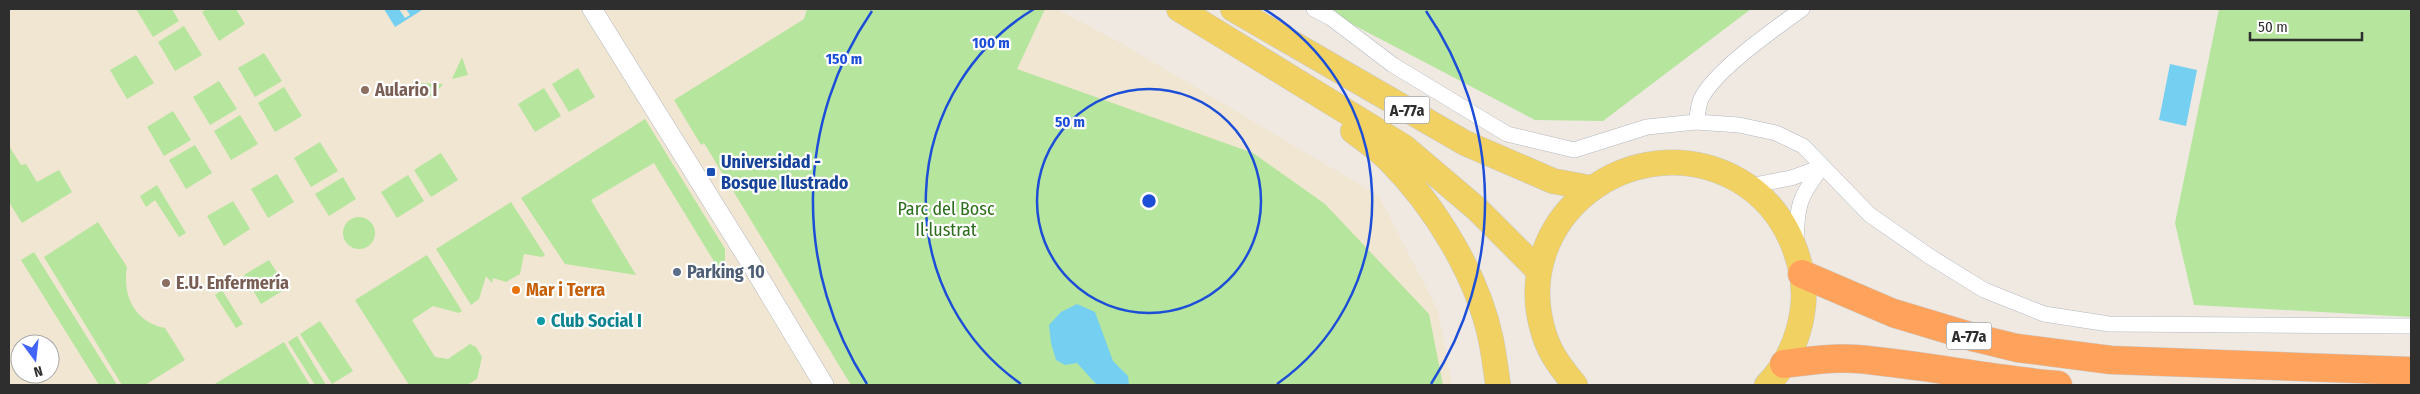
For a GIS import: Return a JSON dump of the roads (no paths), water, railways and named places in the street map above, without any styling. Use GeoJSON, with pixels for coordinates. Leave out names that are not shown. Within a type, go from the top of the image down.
{"type":"FeatureCollection","features":[{"type":"Feature","properties":{"kind":"highway","name":"A-77a"},"geometry":{"type":"LineString","coordinates":[[1799,262],[1893,313],[1976,338],[2017,348],[2111,360],[2411,372]]}},
{"type":"Feature","properties":{"kind":"highway","name":"A-77a"},"geometry":{"type":"LineString","coordinates":[[1784,364],[1819,359],[1856,359],[1999,380],[2058,385]]}},
{"type":"Feature","properties":{"kind":"main road","name":"A-77a"},"geometry":{"type":"LineString","coordinates":[[1179,9],[1270,63],[1404,147],[1477,209],[1540,272]]}},
{"type":"Feature","properties":{"kind":"main road","name":"A-77a"},"geometry":{"type":"LineString","coordinates":[[1233,9],[1465,143],[1553,181],[1590,188]]}},
{"type":"Feature","properties":{"kind":"main road"},"geometry":{"type":"LineString","coordinates":[[1270,63],[1388,159],[1422,197],[1448,236],[1474,287],[1491,338],[1498,385]]}},
{"type":"Feature","properties":{"kind":"main road"},"geometry":{"type":"LineString","coordinates":[[1574,385],[1553,374],[1539,310],[1540,272],[1549,240],[1567,212],[1590,188],[1615,174],[1641,165],[1669,162],[1706,167],[1724,173],[1749,186],[1769,204],[1785,225],[1799,262],[1804,305],[1797,336],[1784,364],[1767,385]]}},
{"type":"Feature","properties":{"kind":"street"},"geometry":{"type":"LineString","coordinates":[[592,9],[626,60],[824,385]]}},
{"type":"Feature","properties":{"kind":"street"},"geometry":{"type":"LineString","coordinates":[[1314,9],[1331,18],[1393,65],[1507,134],[1574,150],[1647,127],[1696,122],[1739,125],[1776,133],[1803,146],[1870,215],[1929,256],[1984,290],[2044,314],[2109,324],[2411,326]]}},
{"type":"Feature","properties":{"kind":"street"},"geometry":{"type":"LineString","coordinates":[[1696,122],[1700,99],[1718,77],[1757,42],[1802,9]]}},
{"type":"Feature","properties":{"kind":"street"},"geometry":{"type":"LineString","coordinates":[[1749,186],[1790,178],[1822,167]]}},
{"type":"Feature","properties":{"kind":"street"},"geometry":{"type":"LineString","coordinates":[[1799,262],[1797,211],[1806,187],[1822,167]]}},
{"type":"Feature","properties":{"kind":"water"},"geometry":{"type":"Polygon","coordinates":[[[384,9],[399,9],[405,18],[410,15],[406,9],[422,10],[395,27],[384,9]]]}},
{"type":"Feature","properties":{"kind":"water"},"geometry":{"type":"Polygon","coordinates":[[[2170,64],[2197,70],[2186,126],[2159,120],[2170,64]]]}},
{"type":"Feature","properties":{"kind":"water"},"geometry":{"type":"Polygon","coordinates":[[[1077,304],[1095,312],[1113,361],[1128,376],[1129,385],[1097,385],[1077,363],[1065,365],[1056,360],[1051,343],[1049,325],[1061,312],[1077,304]]]}},
{"type":"Feature","properties":{"kind":"place","name":"Aulario I"},"geometry":{"type":"Point","coordinates":[365,90]}},
{"type":"Feature","properties":{"kind":"place","name":"Universidad - Bosque Ilustrado"},"geometry":{"type":"Point","coordinates":[711,172]}},
{"type":"Feature","properties":{"kind":"place","name":"Parking 10"},"geometry":{"type":"Point","coordinates":[677,272]}},
{"type":"Feature","properties":{"kind":"place","name":"E.U. Enfermería"},"geometry":{"type":"Point","coordinates":[166,283]}},
{"type":"Feature","properties":{"kind":"place","name":"Mar i Terra"},"geometry":{"type":"Point","coordinates":[516,290]}},
{"type":"Feature","properties":{"kind":"place","name":"Club Social I"},"geometry":{"type":"Point","coordinates":[541,321]}},
{"type":"Feature","properties":{"kind":"park label","name":"Parc del Bosc Il·lustrat"},"geometry":{"type":"Point","coordinates":[946,219]}}]}
